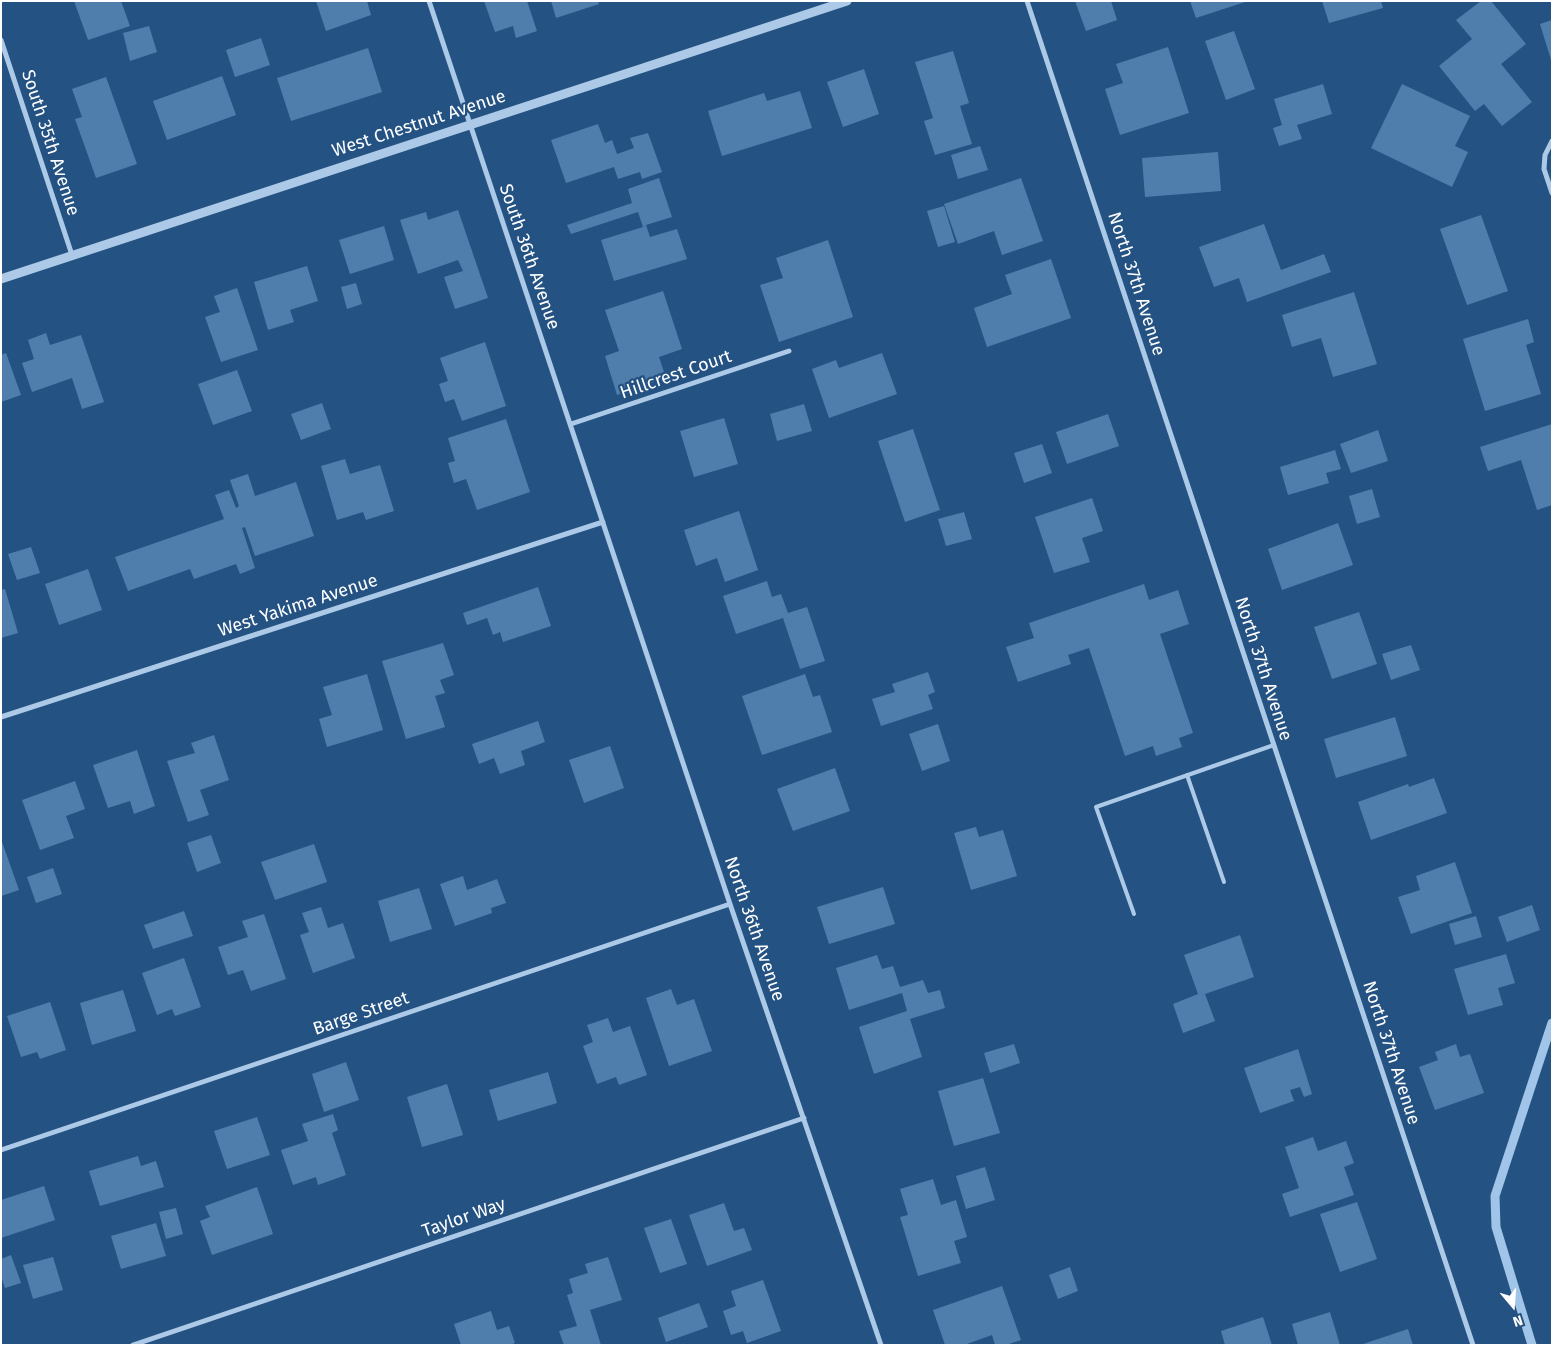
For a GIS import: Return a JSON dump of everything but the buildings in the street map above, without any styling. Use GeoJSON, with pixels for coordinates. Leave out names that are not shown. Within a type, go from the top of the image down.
{"type":"FeatureCollection","features":[{"type":"Feature","properties":{"kind":"street","name":"South 36th Avenue"},"geometry":{"type":"LineString","coordinates":[[429,1],[603,522]]}},
{"type":"Feature","properties":{"kind":"street","name":"West Chestnut Avenue"},"geometry":{"type":"LineString","coordinates":[[1,279],[847,1]]}},
{"type":"Feature","properties":{"kind":"street","name":"North 37th Avenue"},"geometry":{"type":"LineString","coordinates":[[1027,1],[1473,1345]]}},
{"type":"Feature","properties":{"kind":"street","name":"South 35th Avenue"},"geometry":{"type":"LineString","coordinates":[[1,40],[72,255]]}},
{"type":"Feature","properties":{"kind":"street"},"geometry":{"type":"LineString","coordinates":[[1552,141],[1545,156],[1544,169],[1552,192]]}},
{"type":"Feature","properties":{"kind":"street","name":"Hillcrest Court"},"geometry":{"type":"LineString","coordinates":[[571,424],[789,351]]}},
{"type":"Feature","properties":{"kind":"street","name":"West Yakima Avenue"},"geometry":{"type":"LineString","coordinates":[[1,717],[603,522]]}},
{"type":"Feature","properties":{"kind":"street","name":"North 36th Avenue"},"geometry":{"type":"LineString","coordinates":[[603,522],[730,904],[881,1345]]}},
{"type":"Feature","properties":{"kind":"street","name":"Barge Street"},"geometry":{"type":"LineString","coordinates":[[1,1150],[730,904]]}},
{"type":"Feature","properties":{"kind":"street","name":"Taylor Way"},"geometry":{"type":"LineString","coordinates":[[133,1345],[804,1118]]}},
{"type":"Feature","properties":{"kind":"lane"},"geometry":{"type":"LineString","coordinates":[[1134,914],[1096,807],[1274,746]]}},
{"type":"Feature","properties":{"kind":"lane"},"geometry":{"type":"LineString","coordinates":[[1187,775],[1224,882]]}},
{"type":"Feature","properties":{"kind":"waterway"},"geometry":{"type":"LineString","coordinates":[[1532,1345],[1496,1227],[1495,1196],[1552,1023]]}}]}
